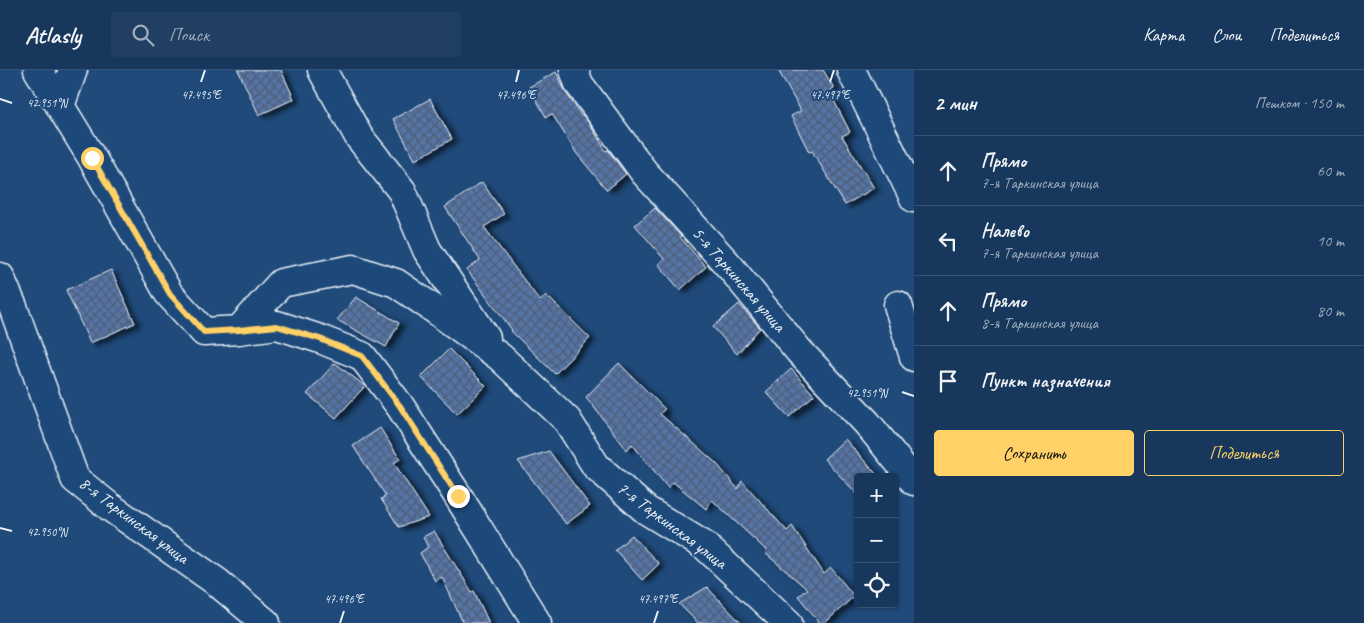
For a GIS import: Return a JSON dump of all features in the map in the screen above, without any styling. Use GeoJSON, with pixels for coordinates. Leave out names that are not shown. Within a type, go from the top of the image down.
{"type":"FeatureCollection","features":[{"type":"Feature","properties":{"kind":"street"},"geometry":{"type":"LineString","coordinates":[[38,70],[92,158],[170,294],[204,332],[277,326],[320,339],[362,356],[416,430],[537,623]]}},
{"type":"Feature","properties":{"kind":"street"},"geometry":{"type":"LineString","coordinates":[[60,106],[73,70]]}},
{"type":"Feature","properties":{"kind":"street","name":"7-я Таркинская улица"},"geometry":{"type":"LineString","coordinates":[[322,70],[359,137],[402,191],[427,250],[500,358]]}},
{"type":"Feature","properties":{"kind":"street","name":"5-я Таркинская улица"},"geometry":{"type":"LineString","coordinates":[[574,70],[579,84],[644,172],[732,268],[799,351],[867,423],[914,481]]}},
{"type":"Feature","properties":{"kind":"street"},"geometry":{"type":"LineString","coordinates":[[851,70],[914,198]]}},
{"type":"Feature","properties":{"kind":"street","name":"7-я Таркинская улица"},"geometry":{"type":"LineString","coordinates":[[239,330],[281,283],[353,270],[396,283],[500,358],[567,420],[596,466],[646,510],[705,546],[788,623]]}},
{"type":"Feature","properties":{"kind":"street","name":"8-я Таркинская улица"},"geometry":{"type":"LineString","coordinates":[[0,276],[75,479],[110,507],[218,582],[266,623]]}},
{"type":"Feature","properties":{"kind":"street"},"geometry":{"type":"LineString","coordinates":[[898,305],[914,357]]}},
{"type":"Feature","properties":{"kind":"building"},"geometry":{"type":"Polygon","coordinates":[[[238,70],[281,70],[294,99],[259,115],[238,70]]]}},
{"type":"Feature","properties":{"kind":"building"},"geometry":{"type":"Polygon","coordinates":[[[778,70],[823,70],[834,88],[829,91],[850,132],[842,136],[874,188],[845,205],[812,151],[809,152],[791,116],[801,111],[778,70]]]}},
{"type":"Feature","properties":{"kind":"building"},"geometry":{"type":"Polygon","coordinates":[[[556,72],[566,93],[591,126],[606,151],[608,150],[626,174],[607,190],[577,154],[552,114],[546,117],[529,87],[556,72]]]}},
{"type":"Feature","properties":{"kind":"building"},"geometry":{"type":"Polygon","coordinates":[[[430,99],[452,139],[415,160],[393,119],[430,99]]]}},
{"type":"Feature","properties":{"kind":"building"},"geometry":{"type":"Polygon","coordinates":[[[482,182],[504,214],[484,227],[540,301],[546,295],[590,338],[555,374],[511,331],[467,270],[480,260],[445,207],[482,182]]]}},
{"type":"Feature","properties":{"kind":"building"},"geometry":{"type":"Polygon","coordinates":[[[655,208],[706,267],[680,290],[658,264],[664,259],[635,225],[655,208]]]}},
{"type":"Feature","properties":{"kind":"building"},"geometry":{"type":"Polygon","coordinates":[[[111,270],[135,323],[90,343],[66,290],[111,270]]]}},
{"type":"Feature","properties":{"kind":"building"},"geometry":{"type":"Polygon","coordinates":[[[356,297],[399,323],[386,347],[337,320],[356,297]]]}},
{"type":"Feature","properties":{"kind":"building"},"geometry":{"type":"Polygon","coordinates":[[[739,304],[760,328],[737,354],[713,327],[739,304]]]}},
{"type":"Feature","properties":{"kind":"building"},"geometry":{"type":"Polygon","coordinates":[[[449,349],[486,386],[457,414],[421,377],[449,349]]]}},
{"type":"Feature","properties":{"kind":"building"},"geometry":{"type":"Polygon","coordinates":[[[335,363],[365,386],[336,418],[307,394],[335,363]]]}},
{"type":"Feature","properties":{"kind":"building"},"geometry":{"type":"Polygon","coordinates":[[[619,363],[665,409],[660,414],[716,463],[738,489],[742,481],[787,531],[792,526],[824,574],[831,568],[854,596],[825,623],[820,623],[798,596],[807,589],[765,553],[767,551],[712,500],[706,509],[673,482],[668,488],[632,444],[627,450],[586,397],[619,363]]]}},
{"type":"Feature","properties":{"kind":"building"},"geometry":{"type":"Polygon","coordinates":[[[791,369],[814,395],[789,417],[766,392],[791,369]]]}},
{"type":"Feature","properties":{"kind":"building"},"geometry":{"type":"Polygon","coordinates":[[[380,428],[400,459],[394,463],[429,517],[399,527],[381,499],[386,496],[353,446],[380,428]]]}},
{"type":"Feature","properties":{"kind":"building"},"geometry":{"type":"Polygon","coordinates":[[[845,439],[875,473],[854,473],[854,491],[824,459],[845,439]]]}},
{"type":"Feature","properties":{"kind":"building"},"geometry":{"type":"Polygon","coordinates":[[[549,451],[590,506],[566,524],[518,461],[549,451]]]}},
{"type":"Feature","properties":{"kind":"building"},"geometry":{"type":"Polygon","coordinates":[[[434,531],[472,592],[474,591],[489,623],[463,623],[442,577],[435,581],[420,553],[428,547],[423,537],[434,531]]]}},
{"type":"Feature","properties":{"kind":"building"},"geometry":{"type":"Polygon","coordinates":[[[632,535],[659,564],[642,580],[615,550],[632,535]]]}},
{"type":"Feature","properties":{"kind":"building"},"geometry":{"type":"Polygon","coordinates":[[[707,587],[741,623],[698,623],[679,604],[707,587]]]}},
{"type":"Feature","properties":{"kind":"route"},"geometry":{"type":"LineString","coordinates":[[92,158],[170,294],[204,332],[277,326],[320,339],[362,356],[400,406],[458,496]]}}]}
